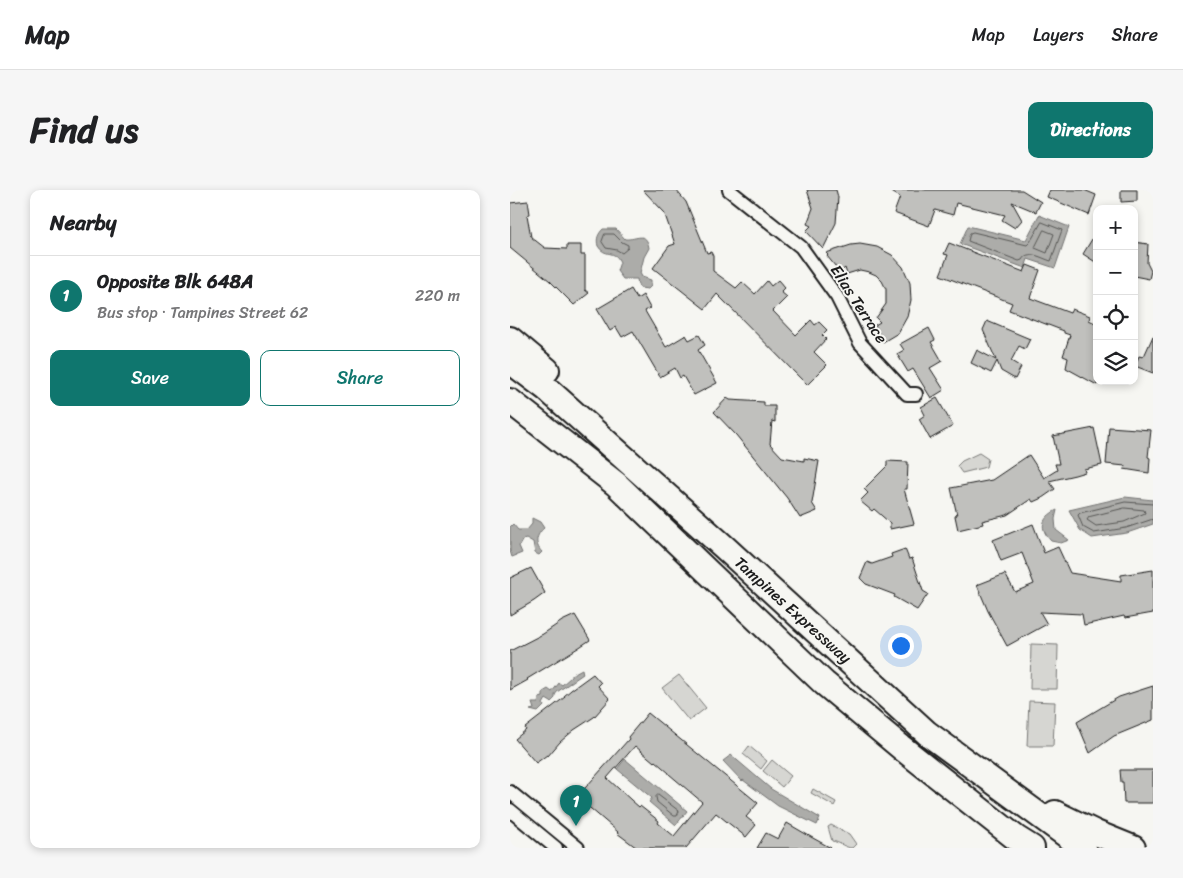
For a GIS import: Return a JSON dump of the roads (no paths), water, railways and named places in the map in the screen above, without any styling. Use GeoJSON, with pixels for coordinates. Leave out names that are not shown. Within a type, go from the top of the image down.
{"type":"FeatureCollection","features":[{"type":"Feature","properties":{"kind":"highway"},"geometry":{"type":"LineString","coordinates":[[510,339],[560,382],[724,546]]}},
{"type":"Feature","properties":{"kind":"highway","name":"Tampines Expressway"},"geometry":{"type":"LineString","coordinates":[[510,361],[547,389],[724,546],[927,733],[1084,848]]}},
{"type":"Feature","properties":{"kind":"highway","name":"Tampines Expressway"},"geometry":{"type":"LineString","coordinates":[[510,401],[616,484],[824,683],[902,748],[1016,838],[1032,848]]}},
{"type":"Feature","properties":{"kind":"highway"},"geometry":{"type":"LineString","coordinates":[[824,683],[892,759],[1002,848]]}},
{"type":"Feature","properties":{"kind":"highway"},"geometry":{"type":"LineString","coordinates":[[1004,790],[1019,792],[1040,805],[1096,833],[1133,848]]}},
{"type":"Feature","properties":{"kind":"street","name":"Elias Terrace"},"geometry":{"type":"LineString","coordinates":[[729,190],[801,247],[837,297],[860,343],[907,394],[916,394]]}},
{"type":"Feature","properties":{"kind":"street"},"geometry":{"type":"LineString","coordinates":[[510,792],[578,848]]}},
{"type":"Feature","properties":{"kind":"street"},"geometry":{"type":"LineString","coordinates":[[510,810],[556,848]]}},
{"type":"Feature","properties":{"kind":"water"},"geometry":{"type":"Polygon","coordinates":[[[1039,215],[1069,227],[1055,268],[1028,259],[1025,268],[960,244],[968,226],[1026,240],[1039,215]]]}},
{"type":"Feature","properties":{"kind":"water"},"geometry":{"type":"Polygon","coordinates":[[[603,229],[616,229],[625,239],[640,237],[646,239],[649,248],[644,257],[640,273],[642,277],[651,280],[651,286],[648,289],[640,288],[637,279],[623,279],[617,271],[620,262],[618,258],[613,254],[604,252],[598,246],[598,237],[603,229]]]}},
{"type":"Feature","properties":{"kind":"water"},"geometry":{"type":"Polygon","coordinates":[[[1125,497],[1153,500],[1153,524],[1127,533],[1092,538],[1080,530],[1069,510],[1125,497]]]}},
{"type":"Feature","properties":{"kind":"water"},"geometry":{"type":"Polygon","coordinates":[[[1057,510],[1055,519],[1056,530],[1069,540],[1061,543],[1051,541],[1043,528],[1048,516],[1057,510]]]}},
{"type":"Feature","properties":{"kind":"water"},"geometry":{"type":"Polygon","coordinates":[[[532,518],[540,522],[544,528],[537,540],[539,549],[542,552],[539,555],[535,553],[533,542],[526,538],[523,539],[519,546],[522,553],[512,557],[510,551],[510,527],[513,524],[518,530],[527,530],[532,524],[532,518]]]}},
{"type":"Feature","properties":{"kind":"water"},"geometry":{"type":"Polygon","coordinates":[[[582,669],[583,674],[557,692],[551,702],[546,699],[543,704],[544,706],[538,712],[530,710],[534,709],[532,703],[538,703],[539,698],[543,697],[543,692],[548,689],[552,692],[559,683],[562,685],[571,675],[582,669]]]}},
{"type":"Feature","properties":{"kind":"water"},"geometry":{"type":"Polygon","coordinates":[[[731,755],[771,789],[820,818],[817,825],[778,806],[742,781],[723,761],[731,755]]]}},
{"type":"Feature","properties":{"kind":"water"},"geometry":{"type":"Polygon","coordinates":[[[625,759],[687,811],[676,825],[649,802],[652,798],[617,769],[625,759]]]}},
{"type":"Feature","properties":{"kind":"place","name":"Opposite Blk 648A"},"geometry":{"type":"Point","coordinates":[576,826]}}]}
